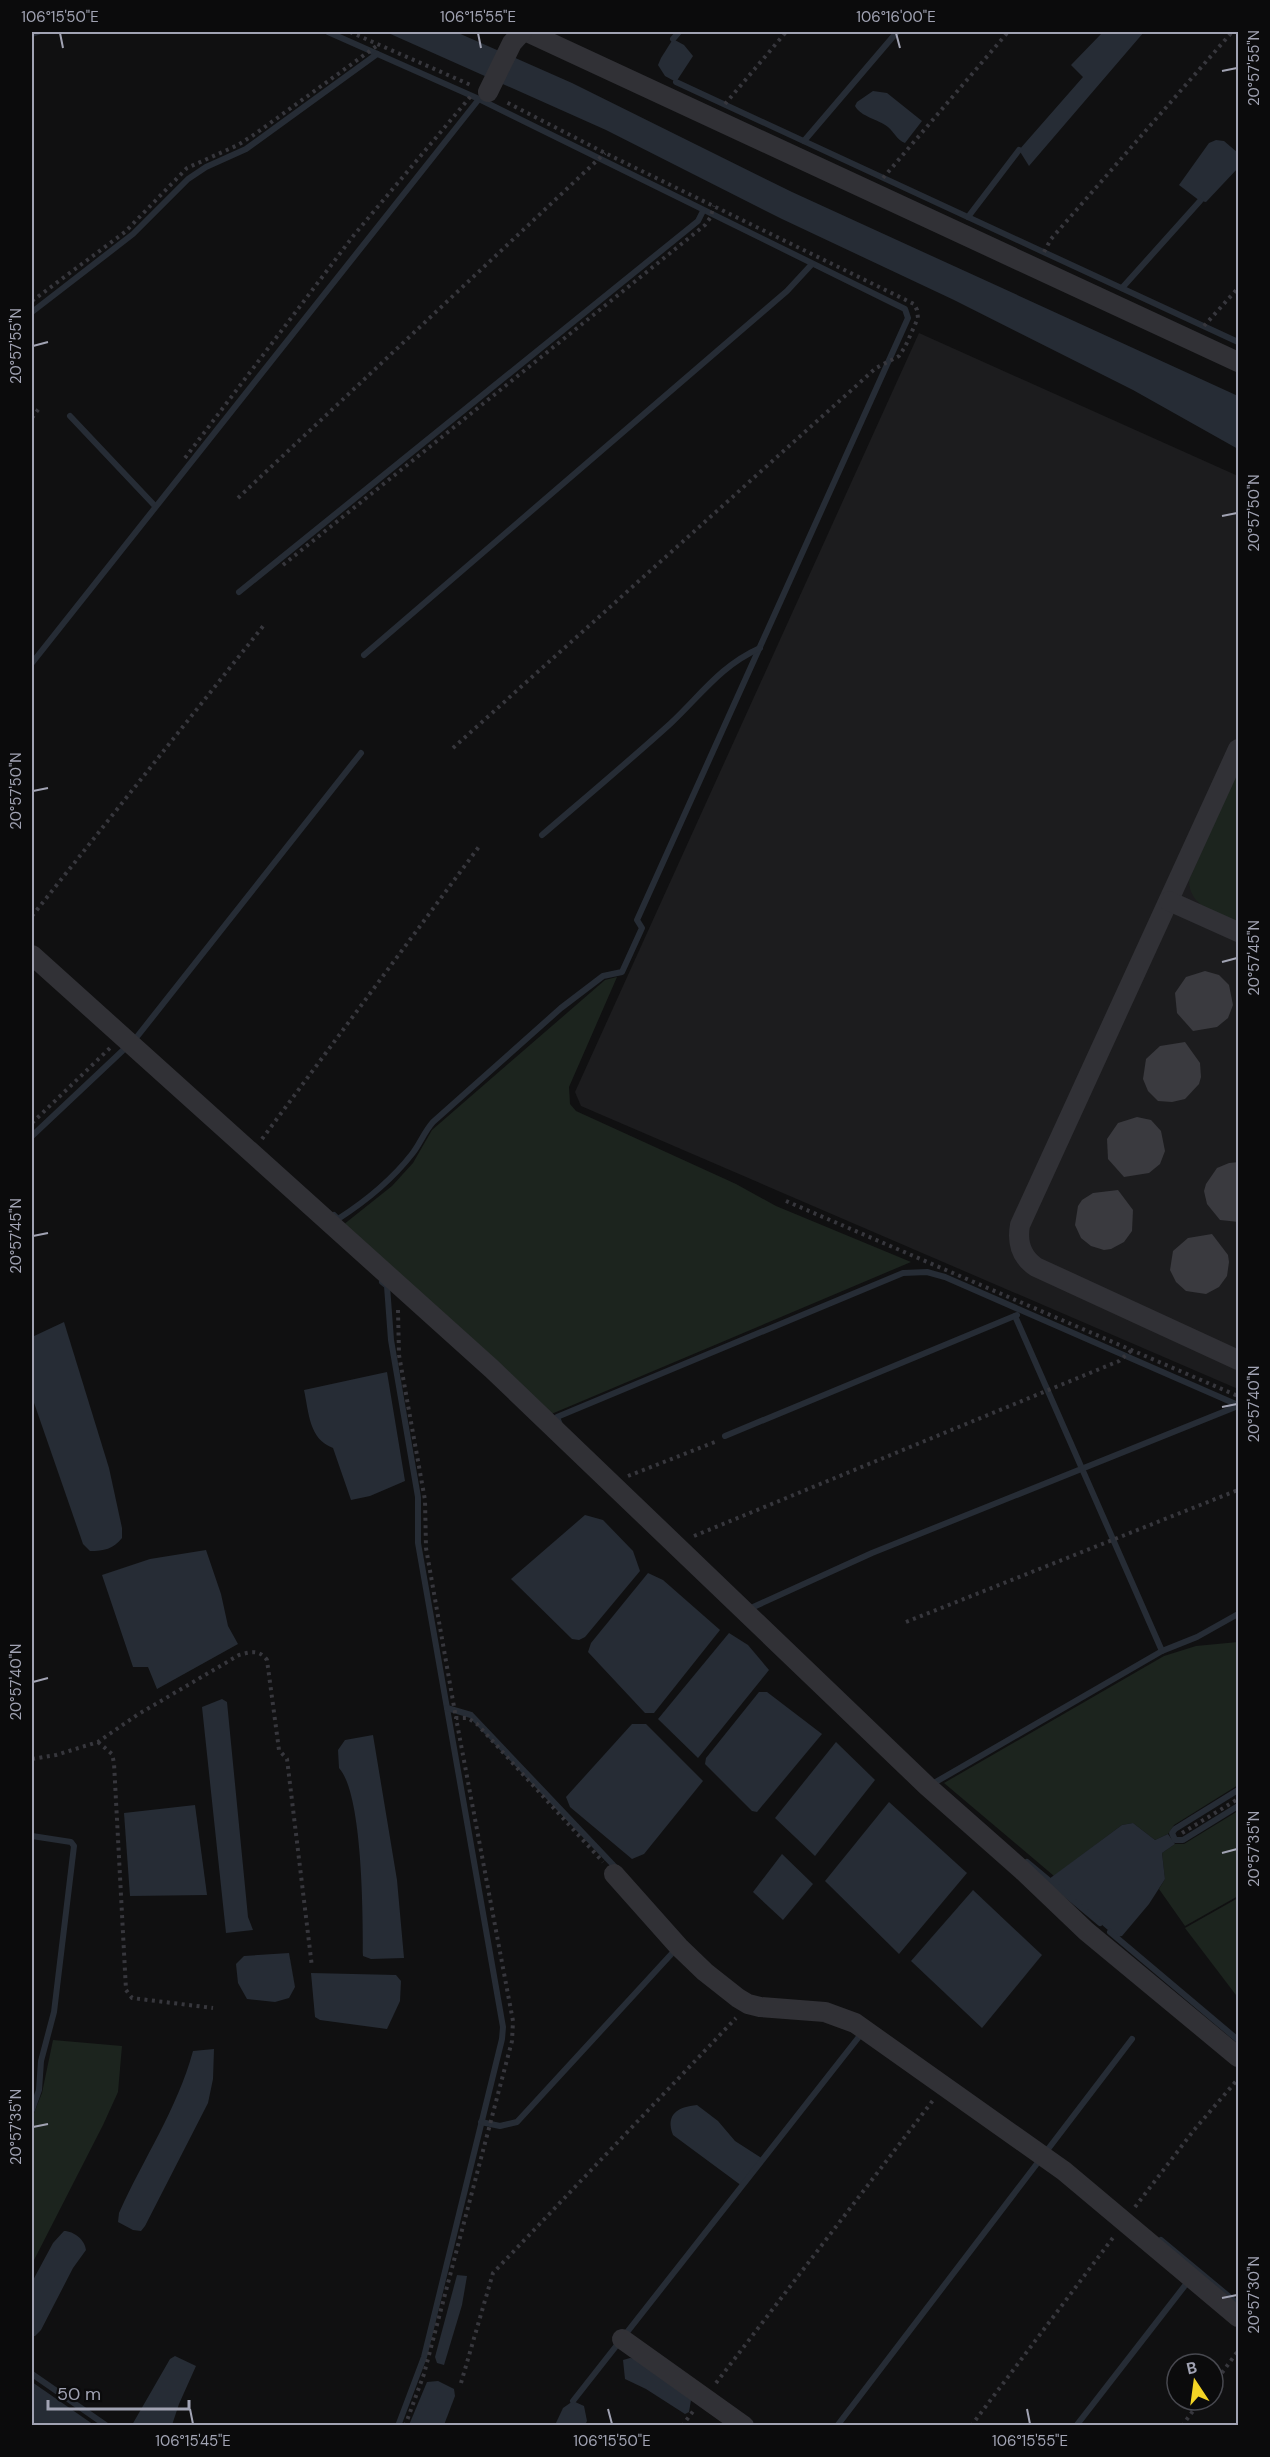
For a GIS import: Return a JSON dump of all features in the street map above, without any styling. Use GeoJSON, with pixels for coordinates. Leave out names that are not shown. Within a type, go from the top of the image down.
{"type":"FeatureCollection","features":[{"type":"Feature","properties":{"kind":"street"},"geometry":{"type":"LineString","coordinates":[[488,92],[520,35],[714,119],[1239,362]]}},
{"type":"Feature","properties":{"kind":"street"},"geometry":{"type":"LineString","coordinates":[[1239,749],[1020,1225],[1018,1236],[1020,1247],[1029,1262],[1036,1267],[1239,1360]]}},
{"type":"Feature","properties":{"kind":"street"},"geometry":{"type":"LineString","coordinates":[[1169,901],[1239,932]]}},
{"type":"Feature","properties":{"kind":"street"},"geometry":{"type":"LineString","coordinates":[[32,955],[250,1154],[492,1369],[927,1786],[1022,1870],[1086,1931],[1239,2057]]}},
{"type":"Feature","properties":{"kind":"street"},"geometry":{"type":"LineString","coordinates":[[614,1874],[705,1972],[748,2004],[825,2012],[855,2023],[1064,2172],[1239,2317]]}},
{"type":"Feature","properties":{"kind":"street"},"geometry":{"type":"LineString","coordinates":[[622,2339],[744,2426]]}},
{"type":"Feature","properties":{"kind":"path"},"geometry":{"type":"LineString","coordinates":[[185,458],[354,235],[477,88],[350,32]]}},
{"type":"Feature","properties":{"kind":"path"},"geometry":{"type":"LineString","coordinates":[[714,119],[786,32]]}},
{"type":"Feature","properties":{"kind":"path"},"geometry":{"type":"LineString","coordinates":[[871,192],[1008,32]]}},
{"type":"Feature","properties":{"kind":"path"},"geometry":{"type":"LineString","coordinates":[[1036,269],[1051,240],[1232,32]]}},
{"type":"Feature","properties":{"kind":"path"},"geometry":{"type":"LineString","coordinates":[[32,302],[125,232],[187,168],[255,135],[378,45]]}},
{"type":"Feature","properties":{"kind":"path"},"geometry":{"type":"LineString","coordinates":[[453,748],[867,376],[887,361],[899,356],[918,318],[914,304],[605,153],[488,92]]}},
{"type":"Feature","properties":{"kind":"path"},"geometry":{"type":"LineString","coordinates":[[238,498],[605,153]]}},
{"type":"Feature","properties":{"kind":"path"},"geometry":{"type":"LineString","coordinates":[[284,566],[705,225],[714,206]]}},
{"type":"Feature","properties":{"kind":"path"},"geometry":{"type":"LineString","coordinates":[[1191,339],[1239,288]]}},
{"type":"Feature","properties":{"kind":"path"},"geometry":{"type":"LineString","coordinates":[[32,418],[40,407]]}},
{"type":"Feature","properties":{"kind":"path"},"geometry":{"type":"LineString","coordinates":[[32,916],[264,625]]}},
{"type":"Feature","properties":{"kind":"path"},"geometry":{"type":"LineString","coordinates":[[250,1154],[481,844]]}},
{"type":"Feature","properties":{"kind":"path"},"geometry":{"type":"LineString","coordinates":[[32,1123],[122,1037]]}},
{"type":"Feature","properties":{"kind":"path"},"geometry":{"type":"LineString","coordinates":[[786,1202],[1239,1396]]}},
{"type":"Feature","properties":{"kind":"path"},"geometry":{"type":"LineString","coordinates":[[400,1288],[397,1332],[399,1355],[424,1491],[426,1548],[513,2021],[512,2041],[424,2374],[405,2426]]}},
{"type":"Feature","properties":{"kind":"path"},"geometry":{"type":"LineString","coordinates":[[678,1546],[692,1537],[1119,1361],[1132,1350]]}},
{"type":"Feature","properties":{"kind":"path"},"geometry":{"type":"LineString","coordinates":[[611,1482],[715,1442]]}},
{"type":"Feature","properties":{"kind":"path"},"geometry":{"type":"LineString","coordinates":[[906,1622],[1239,1490]]}},
{"type":"Feature","properties":{"kind":"path"},"geometry":{"type":"LineString","coordinates":[[32,1759],[56,1755],[98,1742],[137,1714],[239,1655],[254,1651],[263,1654],[267,1660],[279,1750],[287,1759],[312,1967]]}},
{"type":"Feature","properties":{"kind":"path"},"geometry":{"type":"LineString","coordinates":[[456,1718],[468,1718],[477,1724],[614,1874]]}},
{"type":"Feature","properties":{"kind":"path"},"geometry":{"type":"LineString","coordinates":[[98,1742],[112,1754],[114,1763],[126,1990],[132,1998],[213,2008]]}},
{"type":"Feature","properties":{"kind":"path"},"geometry":{"type":"LineString","coordinates":[[1182,1833],[1239,1799]]}},
{"type":"Feature","properties":{"kind":"path"},"geometry":{"type":"LineString","coordinates":[[462,2383],[493,2273],[748,2004]]}},
{"type":"Feature","properties":{"kind":"path"},"geometry":{"type":"LineString","coordinates":[[970,2426],[1194,2130],[1239,2079]]}},
{"type":"Feature","properties":{"kind":"path"},"geometry":{"type":"LineString","coordinates":[[682,2426],[943,2086]]}},
{"type":"Feature","properties":{"kind":"path"},"geometry":{"type":"LineString","coordinates":[[1225,2369],[1239,2351]]}},
{"type":"Feature","properties":{"kind":"path"},"geometry":{"type":"LineString","coordinates":[[1182,2426],[1192,2412]]}},
{"type":"Feature","properties":{"kind":"shaded area"},"geometry":{"type":"Polygon","coordinates":[[[386,32],[456,32],[572,83],[792,192],[1238,396],[1238,449],[1133,390],[954,300],[782,219],[606,130],[386,32]]]}},
{"type":"Feature","properties":{"kind":"shaded area"},"geometry":{"type":"Polygon","coordinates":[[[1103,32],[1144,32],[1029,166],[1019,150],[1083,77],[1071,65],[1103,32]]]}},
{"type":"Feature","properties":{"kind":"shaded area"},"geometry":{"type":"Polygon","coordinates":[[[673,39],[684,45],[693,56],[676,82],[665,76],[658,65],[673,39]]]}},
{"type":"Feature","properties":{"kind":"shaded area"},"geometry":{"type":"Polygon","coordinates":[[[873,91],[887,93],[922,121],[905,143],[884,124],[861,113],[855,106],[873,91]]]}},
{"type":"Feature","properties":{"kind":"shaded area"},"geometry":{"type":"Polygon","coordinates":[[[1216,140],[1224,141],[1238,153],[1238,168],[1206,202],[1200,201],[1179,185],[1209,143],[1216,140]]]}},
{"type":"Feature","properties":{"kind":"shaded area"},"geometry":{"type":"Polygon","coordinates":[[[919,333],[1238,476],[1238,1389],[581,1106],[575,1092],[919,333]]]}},
{"type":"Feature","properties":{"kind":"shaded area"},"geometry":{"type":"Polygon","coordinates":[[[1238,770],[1238,922],[1213,912],[1199,903],[1190,889],[1189,880],[1238,770]]]}},
{"type":"Feature","properties":{"kind":"shaded area"},"geometry":{"type":"Polygon","coordinates":[[[617,977],[569,1087],[570,1104],[576,1111],[736,1184],[776,1206],[911,1262],[549,1415],[343,1225],[392,1186],[413,1163],[432,1130],[605,980],[617,977]]]}},
{"type":"Feature","properties":{"kind":"shaded area"},"geometry":{"type":"Polygon","coordinates":[[[64,1322],[109,1468],[122,1528],[122,1538],[119,1542],[100,1551],[90,1551],[83,1544],[32,1397],[32,1337],[64,1322]]]}},
{"type":"Feature","properties":{"kind":"shaded area"},"geometry":{"type":"Polygon","coordinates":[[[387,1372],[405,1481],[370,1496],[351,1500],[333,1448],[319,1438],[311,1424],[304,1390],[387,1372]]]}},
{"type":"Feature","properties":{"kind":"shaded area"},"geometry":{"type":"Polygon","coordinates":[[[585,1515],[603,1520],[633,1551],[640,1571],[585,1637],[579,1640],[572,1639],[511,1579],[585,1515]]]}},
{"type":"Feature","properties":{"kind":"shaded area"},"geometry":{"type":"Polygon","coordinates":[[[206,1550],[221,1594],[228,1626],[238,1644],[157,1689],[148,1667],[133,1667],[102,1575],[150,1559],[206,1550]]]}},
{"type":"Feature","properties":{"kind":"shaded area"},"geometry":{"type":"Polygon","coordinates":[[[648,1573],[663,1580],[720,1630],[654,1713],[645,1713],[588,1652],[591,1643],[648,1573]]]}},
{"type":"Feature","properties":{"kind":"shaded area"},"geometry":{"type":"Polygon","coordinates":[[[729,1633],[748,1645],[769,1670],[698,1758],[658,1719],[729,1633]]]}},
{"type":"Feature","properties":{"kind":"shaded area"},"geometry":{"type":"Polygon","coordinates":[[[1238,1642],[1238,1785],[1174,1825],[1168,1834],[1155,1840],[1133,1823],[1122,1825],[1054,1876],[944,1783],[1164,1656],[1196,1646],[1238,1642]]]}},
{"type":"Feature","properties":{"kind":"shaded area"},"geometry":{"type":"Polygon","coordinates":[[[759,1692],[767,1692],[822,1734],[757,1812],[752,1811],[705,1764],[706,1758],[759,1692]]]}},
{"type":"Feature","properties":{"kind":"shaded area"},"geometry":{"type":"Polygon","coordinates":[[[222,1699],[227,1702],[248,1917],[253,1930],[226,1933],[202,1707],[222,1699]]]}},
{"type":"Feature","properties":{"kind":"shaded area"},"geometry":{"type":"Polygon","coordinates":[[[632,1724],[646,1724],[703,1781],[644,1854],[632,1859],[570,1807],[566,1797],[632,1724]]]}},
{"type":"Feature","properties":{"kind":"shaded area"},"geometry":{"type":"Polygon","coordinates":[[[373,1735],[397,1880],[404,1958],[371,1959],[363,1956],[362,1887],[357,1829],[347,1782],[339,1768],[338,1750],[345,1740],[373,1735]]]}},
{"type":"Feature","properties":{"kind":"shaded area"},"geometry":{"type":"Polygon","coordinates":[[[836,1742],[875,1780],[815,1856],[775,1818],[836,1742]]]}},
{"type":"Feature","properties":{"kind":"shaded area"},"geometry":{"type":"Polygon","coordinates":[[[889,1802],[967,1873],[899,1954],[825,1881],[889,1802]]]}},
{"type":"Feature","properties":{"kind":"shaded area"},"geometry":{"type":"Polygon","coordinates":[[[195,1805],[207,1895],[130,1896],[124,1813],[195,1805]]]}},
{"type":"Feature","properties":{"kind":"shaded area"},"geometry":{"type":"Polygon","coordinates":[[[1238,1811],[1238,1896],[1185,1926],[1159,1889],[1165,1879],[1162,1853],[1175,1844],[1184,1844],[1238,1811]]]}},
{"type":"Feature","properties":{"kind":"shaded area"},"geometry":{"type":"Polygon","coordinates":[[[1133,1823],[1155,1840],[1168,1834],[1175,1844],[1162,1853],[1165,1879],[1149,1904],[1122,1936],[1116,1937],[1049,1879],[1122,1825],[1133,1823]]]}},
{"type":"Feature","properties":{"kind":"shaded area"},"geometry":{"type":"Polygon","coordinates":[[[782,1854],[813,1884],[783,1920],[753,1892],[782,1854]]]}},
{"type":"Feature","properties":{"kind":"shaded area"},"geometry":{"type":"Polygon","coordinates":[[[973,1890],[1042,1955],[982,2028],[911,1961],[973,1890]]]}},
{"type":"Feature","properties":{"kind":"shaded area"},"geometry":{"type":"Polygon","coordinates":[[[1238,1898],[1238,1993],[1236,1995],[1185,1928],[1238,1898]]]}},
{"type":"Feature","properties":{"kind":"shaded area"},"geometry":{"type":"Polygon","coordinates":[[[289,1953],[295,1987],[289,1998],[275,2002],[247,1999],[238,1983],[236,1964],[244,1956],[289,1953]]]}},
{"type":"Feature","properties":{"kind":"shaded area"},"geometry":{"type":"Polygon","coordinates":[[[311,1973],[396,1975],[401,1981],[400,2001],[387,2029],[320,2020],[315,2017],[311,1973]]]}},
{"type":"Feature","properties":{"kind":"shaded area"},"geometry":{"type":"Polygon","coordinates":[[[53,2040],[122,2046],[118,2092],[32,2264],[32,2118],[42,2093],[53,2040]]]}},
{"type":"Feature","properties":{"kind":"shaded area"},"geometry":{"type":"Polygon","coordinates":[[[214,2049],[213,2079],[208,2103],[145,2226],[141,2231],[133,2230],[118,2222],[119,2213],[169,2114],[193,2051],[214,2049]]]}},
{"type":"Feature","properties":{"kind":"shaded area"},"geometry":{"type":"Polygon","coordinates":[[[697,2105],[718,2121],[735,2141],[763,2159],[742,2186],[673,2135],[671,2122],[675,2113],[697,2105]]]}},
{"type":"Feature","properties":{"kind":"shaded area"},"geometry":{"type":"Polygon","coordinates":[[[64,2231],[78,2237],[84,2243],[86,2250],[73,2268],[41,2330],[32,2336],[32,2282],[53,2243],[64,2231]]]}},
{"type":"Feature","properties":{"kind":"shaded area"},"geometry":{"type":"Polygon","coordinates":[[[457,2275],[467,2276],[462,2305],[444,2365],[437,2363],[435,2357],[457,2275]]]}},
{"type":"Feature","properties":{"kind":"shaded area"},"geometry":{"type":"Polygon","coordinates":[[[175,2356],[196,2366],[172,2425],[132,2425],[170,2359],[175,2356]]]}},
{"type":"Feature","properties":{"kind":"shaded area"},"geometry":{"type":"Polygon","coordinates":[[[638,2359],[691,2400],[689,2412],[685,2414],[646,2389],[625,2379],[623,2360],[638,2359]]]}},
{"type":"Feature","properties":{"kind":"shaded area"},"geometry":{"type":"Polygon","coordinates":[[[438,2381],[454,2389],[455,2396],[444,2425],[409,2425],[427,2382],[438,2381]]]}},
{"type":"Feature","properties":{"kind":"shaded area"},"geometry":{"type":"Polygon","coordinates":[[[32,2382],[94,2425],[32,2425],[32,2382]]]}},
{"type":"Feature","properties":{"kind":"shaded area"},"geometry":{"type":"Polygon","coordinates":[[[573,2401],[584,2406],[587,2421],[585,2425],[555,2425],[563,2408],[573,2401]]]}},
{"type":"Feature","properties":{"kind":"building"},"geometry":{"type":"Polygon","coordinates":[[[1205,971],[1219,975],[1229,985],[1233,1005],[1228,1018],[1217,1027],[1193,1031],[1177,1013],[1175,993],[1186,977],[1205,971]]]}},
{"type":"Feature","properties":{"kind":"building"},"geometry":{"type":"Polygon","coordinates":[[[1185,1042],[1200,1063],[1199,1084],[1185,1099],[1172,1102],[1158,1101],[1148,1091],[1143,1079],[1146,1059],[1160,1046],[1185,1042]]]}},
{"type":"Feature","properties":{"kind":"building"},"geometry":{"type":"Polygon","coordinates":[[[1137,1117],[1151,1120],[1161,1131],[1165,1151],[1160,1164],[1149,1173],[1124,1177],[1108,1159],[1107,1139],[1118,1123],[1137,1117]]]}},
{"type":"Feature","properties":{"kind":"building"},"geometry":{"type":"Polygon","coordinates":[[[1239,1162],[1239,1222],[1220,1220],[1207,1204],[1204,1191],[1206,1184],[1217,1168],[1239,1162]]]}},
{"type":"Feature","properties":{"kind":"building"},"geometry":{"type":"Polygon","coordinates":[[[1118,1190],[1133,1210],[1132,1231],[1124,1242],[1111,1249],[1104,1250],[1091,1246],[1081,1238],[1075,1225],[1078,1206],[1082,1200],[1093,1193],[1118,1190]]]}},
{"type":"Feature","properties":{"kind":"building"},"geometry":{"type":"Polygon","coordinates":[[[1212,1234],[1228,1255],[1227,1276],[1219,1287],[1206,1294],[1186,1291],[1176,1282],[1170,1270],[1173,1251],[1188,1238],[1212,1234]]]}},
{"type":"Feature","properties":{"kind":"waterway"},"geometry":{"type":"LineString","coordinates":[[32,34],[38,32]]}},
{"type":"Feature","properties":{"kind":"waterway"},"geometry":{"type":"LineString","coordinates":[[328,32],[479,99],[905,309],[908,318],[637,920],[642,928],[622,972],[603,976],[561,1008],[433,1122],[412,1154],[387,1182],[338,1219],[334,1215]]}},
{"type":"Feature","properties":{"kind":"waterway"},"geometry":{"type":"LineString","coordinates":[[673,39],[679,32]]}},
{"type":"Feature","properties":{"kind":"waterway"},"geometry":{"type":"LineString","coordinates":[[804,141],[897,32]]}},
{"type":"Feature","properties":{"kind":"waterway"},"geometry":{"type":"LineString","coordinates":[[32,312],[133,234],[188,179],[206,167],[246,149],[377,54]]}},
{"type":"Feature","properties":{"kind":"waterway"},"geometry":{"type":"LineString","coordinates":[[676,82],[1238,342]]}},
{"type":"Feature","properties":{"kind":"waterway"},"geometry":{"type":"LineString","coordinates":[[32,663],[479,99]]}},
{"type":"Feature","properties":{"kind":"waterway"},"geometry":{"type":"LineString","coordinates":[[968,217],[1019,150]]}},
{"type":"Feature","properties":{"kind":"waterway"},"geometry":{"type":"LineString","coordinates":[[1122,288],[1200,201]]}},
{"type":"Feature","properties":{"kind":"waterway"},"geometry":{"type":"LineString","coordinates":[[239,592],[698,221],[703,211]]}},
{"type":"Feature","properties":{"kind":"waterway"},"geometry":{"type":"LineString","coordinates":[[364,655],[787,291],[812,264]]}},
{"type":"Feature","properties":{"kind":"waterway"},"geometry":{"type":"LineString","coordinates":[[70,416],[155,506]]}},
{"type":"Feature","properties":{"kind":"waterway"},"geometry":{"type":"LineString","coordinates":[[542,835],[670,724],[722,672],[760,648]]}},
{"type":"Feature","properties":{"kind":"waterway"},"geometry":{"type":"LineString","coordinates":[[32,1136],[136,1038],[361,753]]}},
{"type":"Feature","properties":{"kind":"waterway"},"geometry":{"type":"LineString","coordinates":[[560,1425],[557,1417],[903,1273],[927,1272],[945,1277],[1238,1405]]}},
{"type":"Feature","properties":{"kind":"waterway"},"geometry":{"type":"LineString","coordinates":[[382,1282],[387,1286],[391,1340],[418,1497],[418,1543],[503,2027],[502,2039],[424,2357],[398,2426]]}},
{"type":"Feature","properties":{"kind":"waterway"},"geometry":{"type":"LineString","coordinates":[[725,1436],[1017,1315]]}},
{"type":"Feature","properties":{"kind":"waterway"},"geometry":{"type":"LineString","coordinates":[[1015,1316],[1162,1651]]}},
{"type":"Feature","properties":{"kind":"waterway"},"geometry":{"type":"LineString","coordinates":[[751,1608],[872,1553],[1238,1406]]}},
{"type":"Feature","properties":{"kind":"waterway"},"geometry":{"type":"LineString","coordinates":[[934,1783],[1162,1651],[1197,1637],[1238,1614]]}},
{"type":"Feature","properties":{"kind":"waterway"},"geometry":{"type":"LineString","coordinates":[[447,1708],[471,1715],[618,1870]]}},
{"type":"Feature","properties":{"kind":"waterway"},"geometry":{"type":"LineString","coordinates":[[1238,1790],[1175,1829],[1172,1833],[1175,1840],[1183,1840],[1238,1806]]}},
{"type":"Feature","properties":{"kind":"waterway"},"geometry":{"type":"LineString","coordinates":[[32,1836],[71,1842],[74,1846],[54,2012],[41,2061],[39,2090],[32,2110]]}},
{"type":"Feature","properties":{"kind":"waterway"},"geometry":{"type":"LineString","coordinates":[[1027,1862],[1100,1923]]}},
{"type":"Feature","properties":{"kind":"waterway"},"geometry":{"type":"LineString","coordinates":[[1110,1932],[1238,2040]]}},
{"type":"Feature","properties":{"kind":"waterway"},"geometry":{"type":"LineString","coordinates":[[481,2122],[500,2126],[517,2122],[676,1949]]}},
{"type":"Feature","properties":{"kind":"waterway"},"geometry":{"type":"LineString","coordinates":[[573,2401],[862,2033]]}},
{"type":"Feature","properties":{"kind":"waterway"},"geometry":{"type":"LineString","coordinates":[[837,2426],[1132,2039]]}},
{"type":"Feature","properties":{"kind":"waterway"},"geometry":{"type":"LineString","coordinates":[[1161,2240],[1238,2304]]}},
{"type":"Feature","properties":{"kind":"waterway"},"geometry":{"type":"LineString","coordinates":[[1076,2426],[1190,2279]]}},
{"type":"Feature","properties":{"kind":"waterway"},"geometry":{"type":"LineString","coordinates":[[32,2374],[107,2426]]}}]}
